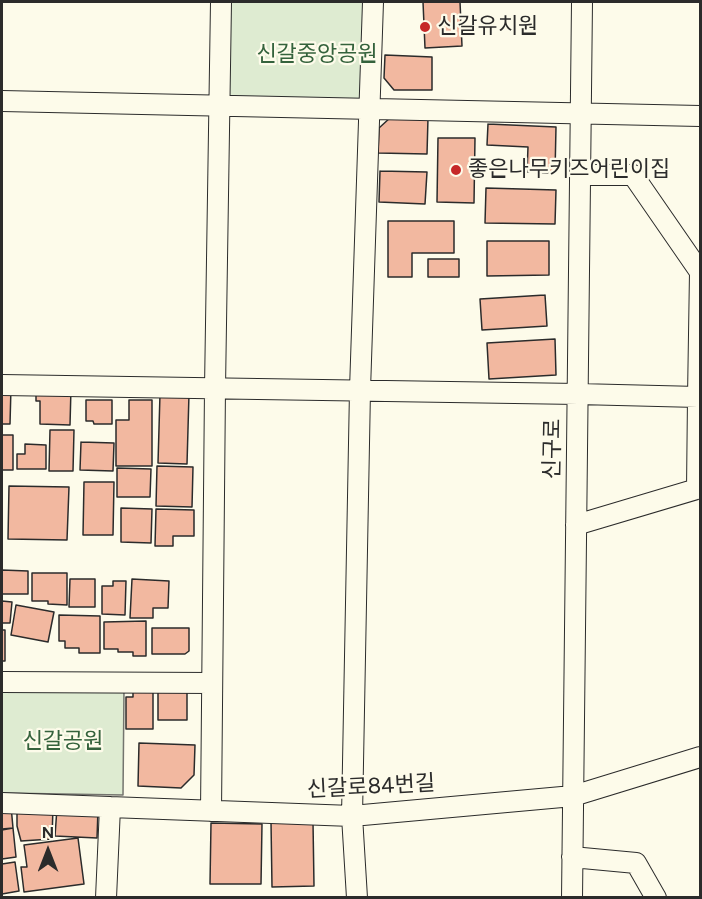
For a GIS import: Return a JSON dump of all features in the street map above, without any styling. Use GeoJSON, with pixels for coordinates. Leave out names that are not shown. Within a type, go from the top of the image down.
{"type":"FeatureCollection","features":[{"type":"Feature","properties":{"kind":"street"},"geometry":{"type":"LineString","coordinates":[[211,811],[221,2]]}},
{"type":"Feature","properties":{"kind":"street"},"geometry":{"type":"LineString","coordinates":[[357,897],[352,816],[360,390],[373,2]]}},
{"type":"Feature","properties":{"kind":"street","name":"신구로"},"geometry":{"type":"LineString","coordinates":[[572,897],[582,2]]}},
{"type":"Feature","properties":{"kind":"street"},"geometry":{"type":"LineString","coordinates":[[2,101],[700,116]]}},
{"type":"Feature","properties":{"kind":"street"},"geometry":{"type":"LineString","coordinates":[[576,525],[699,488],[700,272],[633,175],[580,175]]}},
{"type":"Feature","properties":{"kind":"street"},"geometry":{"type":"LineString","coordinates":[[2,385],[698,397]]}},
{"type":"Feature","properties":{"kind":"street"},"geometry":{"type":"LineString","coordinates":[[2,682],[212,683]]}},
{"type":"Feature","properties":{"kind":"street","name":"신갈로84번길"},"geometry":{"type":"LineString","coordinates":[[2,804],[352,816],[573,796],[700,757]]}},
{"type":"Feature","properties":{"kind":"street"},"geometry":{"type":"LineString","coordinates":[[106,897],[110,807]]}},
{"type":"Feature","properties":{"kind":"street"},"geometry":{"type":"LineString","coordinates":[[572,857],[636,862],[656,897]]}},
{"type":"Feature","properties":{"kind":"green space","name":"신갈중앙공원"},"geometry":{"type":"Polygon","coordinates":[[[221,2],[373,2],[370,109],[218,106],[221,2]]]}},
{"type":"Feature","properties":{"kind":"green space","name":"신갈공원"},"geometry":{"type":"Polygon","coordinates":[[[124,689],[123,795],[2,793],[2,690],[124,689]]]}},
{"type":"Feature","properties":{"kind":"building"},"geometry":{"type":"Polygon","coordinates":[[[423,2],[460,2],[462,46],[425,48],[423,2]]]}},
{"type":"Feature","properties":{"kind":"building"},"geometry":{"type":"Polygon","coordinates":[[[385,55],[432,57],[432,90],[394,90],[384,78],[385,55]]]}},
{"type":"Feature","properties":{"kind":"building"},"geometry":{"type":"Polygon","coordinates":[[[391,117],[428,118],[427,154],[378,153],[379,128],[391,117]]]}},
{"type":"Feature","properties":{"kind":"building"},"geometry":{"type":"Polygon","coordinates":[[[488,124],[556,127],[555,173],[527,172],[528,147],[487,145],[488,124]]]}},
{"type":"Feature","properties":{"kind":"building","name":"좋은나무키즈어린이집"},"geometry":{"type":"Polygon","coordinates":[[[438,138],[475,138],[474,203],[437,202],[438,138]]]}},
{"type":"Feature","properties":{"kind":"building"},"geometry":{"type":"Polygon","coordinates":[[[380,171],[427,172],[425,204],[379,202],[380,171]]]}},
{"type":"Feature","properties":{"kind":"building"},"geometry":{"type":"Polygon","coordinates":[[[486,188],[556,190],[555,224],[485,223],[486,188]]]}},
{"type":"Feature","properties":{"kind":"building"},"geometry":{"type":"Polygon","coordinates":[[[388,221],[454,221],[454,253],[412,253],[412,277],[388,277],[388,221]]]}},
{"type":"Feature","properties":{"kind":"building"},"geometry":{"type":"Polygon","coordinates":[[[487,241],[549,241],[549,275],[487,276],[487,241]]]}},
{"type":"Feature","properties":{"kind":"building"},"geometry":{"type":"Polygon","coordinates":[[[428,259],[459,259],[459,277],[428,277],[428,259]]]}},
{"type":"Feature","properties":{"kind":"building"},"geometry":{"type":"Polygon","coordinates":[[[545,295],[547,326],[482,330],[480,299],[545,295]]]}},
{"type":"Feature","properties":{"kind":"building"},"geometry":{"type":"Polygon","coordinates":[[[555,339],[556,375],[489,379],[487,343],[555,339]]]}},
{"type":"Feature","properties":{"kind":"building"},"geometry":{"type":"Polygon","coordinates":[[[2,387],[11,387],[10,424],[2,424],[2,387]]]}},
{"type":"Feature","properties":{"kind":"building"},"geometry":{"type":"Polygon","coordinates":[[[36,387],[71,388],[70,425],[40,424],[40,401],[36,401],[36,387]]]}},
{"type":"Feature","properties":{"kind":"building"},"geometry":{"type":"Polygon","coordinates":[[[160,394],[189,394],[187,464],[158,463],[160,394]]]}},
{"type":"Feature","properties":{"kind":"building"},"geometry":{"type":"Polygon","coordinates":[[[86,400],[112,400],[112,424],[94,424],[93,421],[86,421],[86,400]]]}},
{"type":"Feature","properties":{"kind":"building"},"geometry":{"type":"Polygon","coordinates":[[[129,400],[152,400],[152,466],[116,466],[116,420],[129,420],[129,400]]]}},
{"type":"Feature","properties":{"kind":"building"},"geometry":{"type":"Polygon","coordinates":[[[50,430],[74,430],[73,471],[49,471],[50,430]]]}},
{"type":"Feature","properties":{"kind":"building"},"geometry":{"type":"Polygon","coordinates":[[[2,435],[13,435],[13,470],[2,470],[2,435]]]}},
{"type":"Feature","properties":{"kind":"building"},"geometry":{"type":"Polygon","coordinates":[[[81,442],[114,443],[113,471],[80,470],[81,442]]]}},
{"type":"Feature","properties":{"kind":"building"},"geometry":{"type":"Polygon","coordinates":[[[25,444],[46,445],[46,469],[17,469],[17,454],[25,454],[25,444]]]}},
{"type":"Feature","properties":{"kind":"building"},"geometry":{"type":"Polygon","coordinates":[[[157,466],[193,467],[192,507],[156,506],[157,466]]]}},
{"type":"Feature","properties":{"kind":"building"},"geometry":{"type":"Polygon","coordinates":[[[117,468],[151,469],[150,497],[117,497],[117,468]]]}},
{"type":"Feature","properties":{"kind":"building"},"geometry":{"type":"Polygon","coordinates":[[[84,482],[114,482],[113,535],[83,535],[84,482]]]}},
{"type":"Feature","properties":{"kind":"building"},"geometry":{"type":"Polygon","coordinates":[[[9,486],[69,487],[67,540],[8,539],[9,486]]]}},
{"type":"Feature","properties":{"kind":"building"},"geometry":{"type":"Polygon","coordinates":[[[121,508],[152,509],[151,543],[121,542],[121,508]]]}},
{"type":"Feature","properties":{"kind":"building"},"geometry":{"type":"Polygon","coordinates":[[[156,509],[194,510],[194,536],[173,536],[173,546],[155,546],[156,509]]]}},
{"type":"Feature","properties":{"kind":"building"},"geometry":{"type":"Polygon","coordinates":[[[2,570],[28,571],[28,594],[2,594],[2,570]]]}},
{"type":"Feature","properties":{"kind":"building"},"geometry":{"type":"Polygon","coordinates":[[[32,573],[67,573],[67,605],[48,604],[48,601],[32,601],[32,573]]]}},
{"type":"Feature","properties":{"kind":"building"},"geometry":{"type":"Polygon","coordinates":[[[70,579],[95,579],[95,607],[69,607],[70,579]]]}},
{"type":"Feature","properties":{"kind":"building"},"geometry":{"type":"Polygon","coordinates":[[[132,579],[169,581],[168,608],[153,608],[153,618],[130,618],[132,579]]]}},
{"type":"Feature","properties":{"kind":"building"},"geometry":{"type":"Polygon","coordinates":[[[113,581],[126,581],[125,615],[102,614],[102,586],[113,586],[113,581]]]}},
{"type":"Feature","properties":{"kind":"building"},"geometry":{"type":"Polygon","coordinates":[[[2,601],[12,602],[10,623],[2,623],[2,601]]]}},
{"type":"Feature","properties":{"kind":"building"},"geometry":{"type":"Polygon","coordinates":[[[16,605],[54,612],[48,642],[11,635],[16,605]]]}},
{"type":"Feature","properties":{"kind":"building"},"geometry":{"type":"Polygon","coordinates":[[[59,615],[100,616],[100,653],[79,653],[79,648],[65,648],[65,641],[59,641],[59,615]]]}},
{"type":"Feature","properties":{"kind":"building"},"geometry":{"type":"Polygon","coordinates":[[[146,621],[146,656],[133,656],[133,652],[118,652],[118,649],[104,649],[104,622],[146,621]]]}},
{"type":"Feature","properties":{"kind":"building"},"geometry":{"type":"Polygon","coordinates":[[[152,628],[189,628],[189,651],[185,654],[152,654],[152,628]]]}},
{"type":"Feature","properties":{"kind":"building"},"geometry":{"type":"Polygon","coordinates":[[[2,630],[5,630],[5,661],[2,661],[2,630]]]}},
{"type":"Feature","properties":{"kind":"building"},"geometry":{"type":"Polygon","coordinates":[[[158,685],[187,685],[187,720],[158,720],[158,685]]]}},
{"type":"Feature","properties":{"kind":"building"},"geometry":{"type":"Polygon","coordinates":[[[133,686],[153,686],[153,729],[126,729],[126,697],[133,697],[133,686]]]}},
{"type":"Feature","properties":{"kind":"building"},"geometry":{"type":"Polygon","coordinates":[[[139,743],[195,745],[194,775],[181,788],[138,786],[139,743]]]}},
{"type":"Feature","properties":{"kind":"building"},"geometry":{"type":"Polygon","coordinates":[[[2,805],[11,806],[13,828],[2,829],[2,805]]]}},
{"type":"Feature","properties":{"kind":"building"},"geometry":{"type":"Polygon","coordinates":[[[17,807],[53,807],[52,839],[21,841],[17,826],[17,807]]]}},
{"type":"Feature","properties":{"kind":"building"},"geometry":{"type":"Polygon","coordinates":[[[57,808],[98,810],[97,838],[55,836],[57,808]]]}},
{"type":"Feature","properties":{"kind":"building"},"geometry":{"type":"Polygon","coordinates":[[[271,822],[313,822],[314,886],[272,887],[271,822]]]}},
{"type":"Feature","properties":{"kind":"building"},"geometry":{"type":"Polygon","coordinates":[[[211,823],[262,824],[261,884],[210,884],[211,823]]]}},
{"type":"Feature","properties":{"kind":"building"},"geometry":{"type":"Polygon","coordinates":[[[13,828],[16,857],[2,859],[2,830],[13,828]]]}},
{"type":"Feature","properties":{"kind":"building"},"geometry":{"type":"Polygon","coordinates":[[[78,838],[84,884],[24,892],[21,867],[27,867],[24,845],[78,838]]]}},
{"type":"Feature","properties":{"kind":"building"},"geometry":{"type":"Polygon","coordinates":[[[15,862],[19,891],[2,894],[2,864],[15,862]]]}},
{"type":"Feature","properties":{"kind":"place","name":"신갈유치원"},"geometry":{"type":"Point","coordinates":[425,27]}},
{"type":"Feature","properties":{"kind":"place","name":"좋은나무키즈어린이집"},"geometry":{"type":"Point","coordinates":[456,170]}}]}
